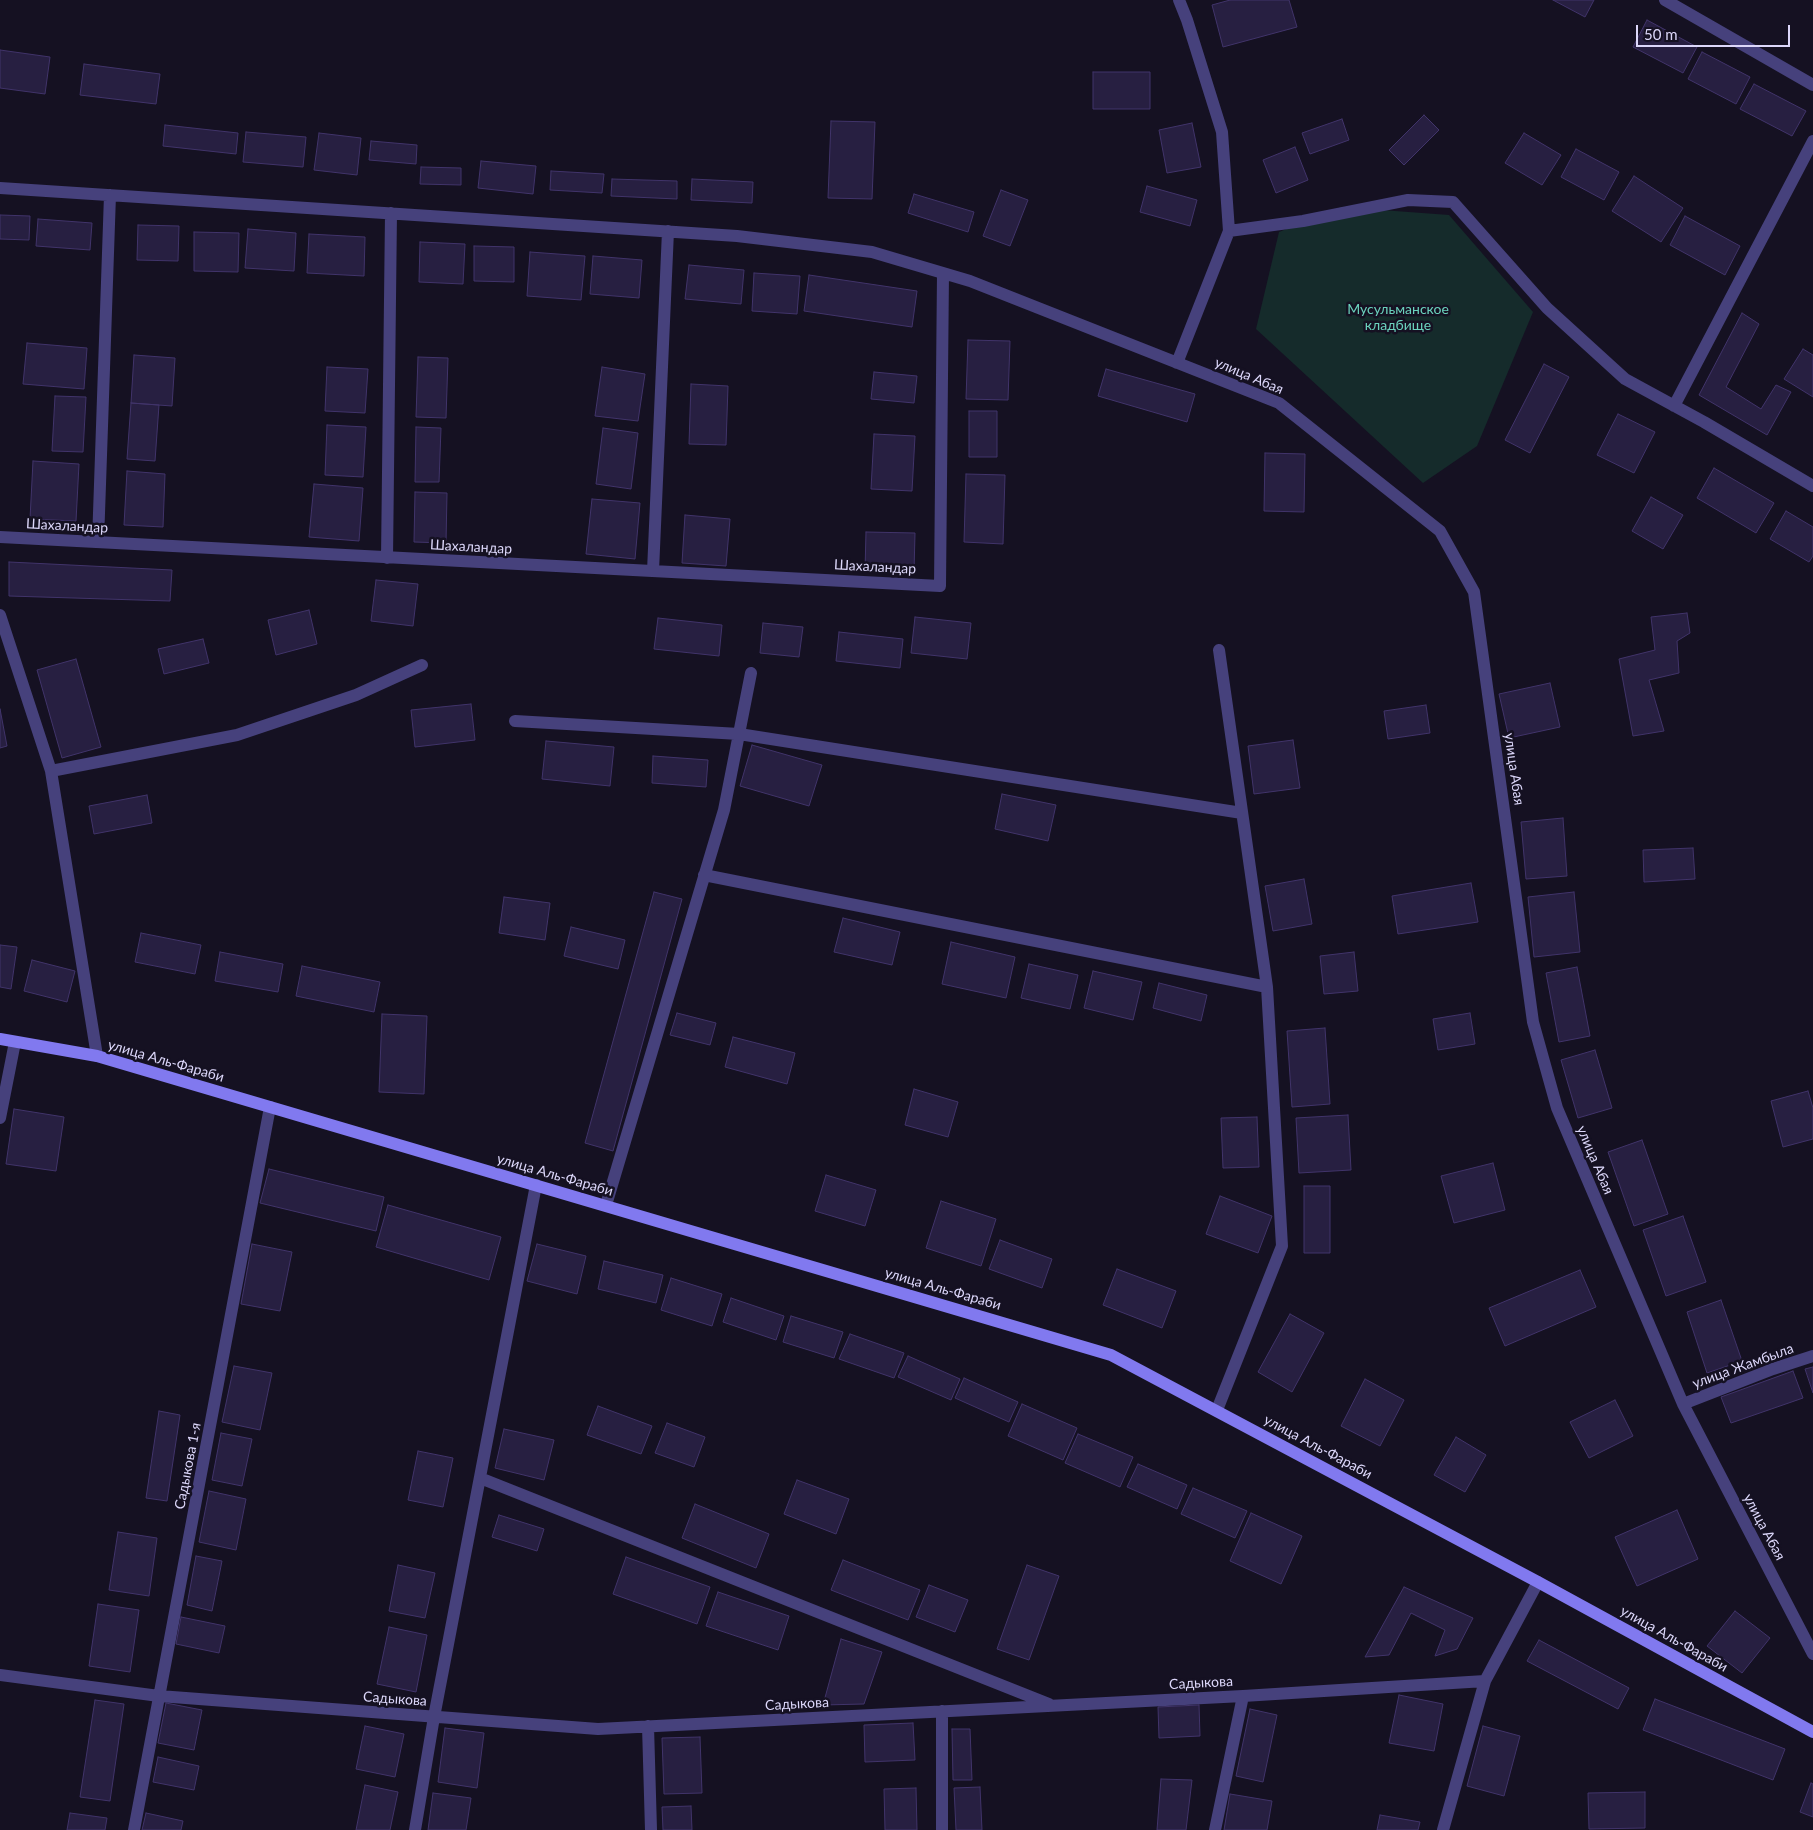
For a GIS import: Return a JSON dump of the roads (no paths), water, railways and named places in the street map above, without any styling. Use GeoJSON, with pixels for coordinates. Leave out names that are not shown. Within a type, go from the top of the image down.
{"type":"FeatureCollection","features":[{"type":"Feature","properties":{"kind":"main road","name":"улица Аль-Фараби"},"geometry":{"type":"LineString","coordinates":[[0,1039],[97,1056],[1111,1354],[1538,1582],[1813,1732]]}},
{"type":"Feature","properties":{"kind":"street"},"geometry":{"type":"LineString","coordinates":[[1177,363],[1229,232],[1222,132],[1188,20],[1180,0]]}},
{"type":"Feature","properties":{"kind":"street"},"geometry":{"type":"LineString","coordinates":[[1665,0],[1813,84]]}},
{"type":"Feature","properties":{"kind":"street"},"geometry":{"type":"LineString","coordinates":[[1674,406],[1813,140]]}},
{"type":"Feature","properties":{"kind":"street","name":"улица Абая"},"geometry":{"type":"LineString","coordinates":[[0,188],[737,236],[872,252],[970,280],[1279,403],[1440,531],[1474,592],[1534,1022],[1557,1108],[1682,1404],[1813,1654]]}},
{"type":"Feature","properties":{"kind":"street"},"geometry":{"type":"LineString","coordinates":[[98,542],[110,195]]}},
{"type":"Feature","properties":{"kind":"street"},"geometry":{"type":"LineString","coordinates":[[1229,232],[1303,221],[1408,200],[1453,202],[1547,308],[1625,379],[1813,486]]}},
{"type":"Feature","properties":{"kind":"street"},"geometry":{"type":"LineString","coordinates":[[387,558],[391,213]]}},
{"type":"Feature","properties":{"kind":"street"},"geometry":{"type":"LineString","coordinates":[[653,571],[668,231]]}},
{"type":"Feature","properties":{"kind":"street","name":"Шахаландар"},"geometry":{"type":"LineString","coordinates":[[0,537],[940,586],[943,273]]}},
{"type":"Feature","properties":{"kind":"street"},"geometry":{"type":"LineString","coordinates":[[0,615],[51,771],[97,1056]]}},
{"type":"Feature","properties":{"kind":"street"},"geometry":{"type":"LineString","coordinates":[[1217,1410],[1282,1246],[1267,987],[1219,650]]}},
{"type":"Feature","properties":{"kind":"street"},"geometry":{"type":"LineString","coordinates":[[51,771],[237,735],[356,696],[422,666]]}},
{"type":"Feature","properties":{"kind":"street"},"geometry":{"type":"LineString","coordinates":[[606,1205],[724,810],[751,673]]}},
{"type":"Feature","properties":{"kind":"street"},"geometry":{"type":"LineString","coordinates":[[515,721],[739,734],[1242,813]]}},
{"type":"Feature","properties":{"kind":"street"},"geometry":{"type":"LineString","coordinates":[[704,875],[1267,987]]}},
{"type":"Feature","properties":{"kind":"street"},"geometry":{"type":"LineString","coordinates":[[0,1118],[15,1042]]}},
{"type":"Feature","properties":{"kind":"street","name":"Садыкова 1-я"},"geometry":{"type":"LineString","coordinates":[[134,1830],[270,1107]]}},
{"type":"Feature","properties":{"kind":"street"},"geometry":{"type":"LineString","coordinates":[[415,1830],[434,1717],[536,1185]]}},
{"type":"Feature","properties":{"kind":"street","name":"улица Жамбыла"},"geometry":{"type":"LineString","coordinates":[[1682,1404],[1773,1369],[1813,1356]]}},
{"type":"Feature","properties":{"kind":"street"},"geometry":{"type":"LineString","coordinates":[[480,1478],[1053,1706]]}},
{"type":"Feature","properties":{"kind":"street"},"geometry":{"type":"LineString","coordinates":[[1443,1830],[1485,1681],[1538,1582]]}},
{"type":"Feature","properties":{"kind":"street","name":"Садыкова"},"geometry":{"type":"LineString","coordinates":[[0,1675],[160,1696],[598,1729],[1243,1696],[1485,1681]]}},
{"type":"Feature","properties":{"kind":"street"},"geometry":{"type":"LineString","coordinates":[[1215,1830],[1243,1696]]}},
{"type":"Feature","properties":{"kind":"street"},"geometry":{"type":"LineString","coordinates":[[942,1712],[942,1830]]}},
{"type":"Feature","properties":{"kind":"street"},"geometry":{"type":"LineString","coordinates":[[648,1726],[651,1830]]}},
{"type":"Feature","properties":{"kind":"park label","name":"Мусульманское кладбище"},"geometry":{"type":"Point","coordinates":[1398,318]}}]}
